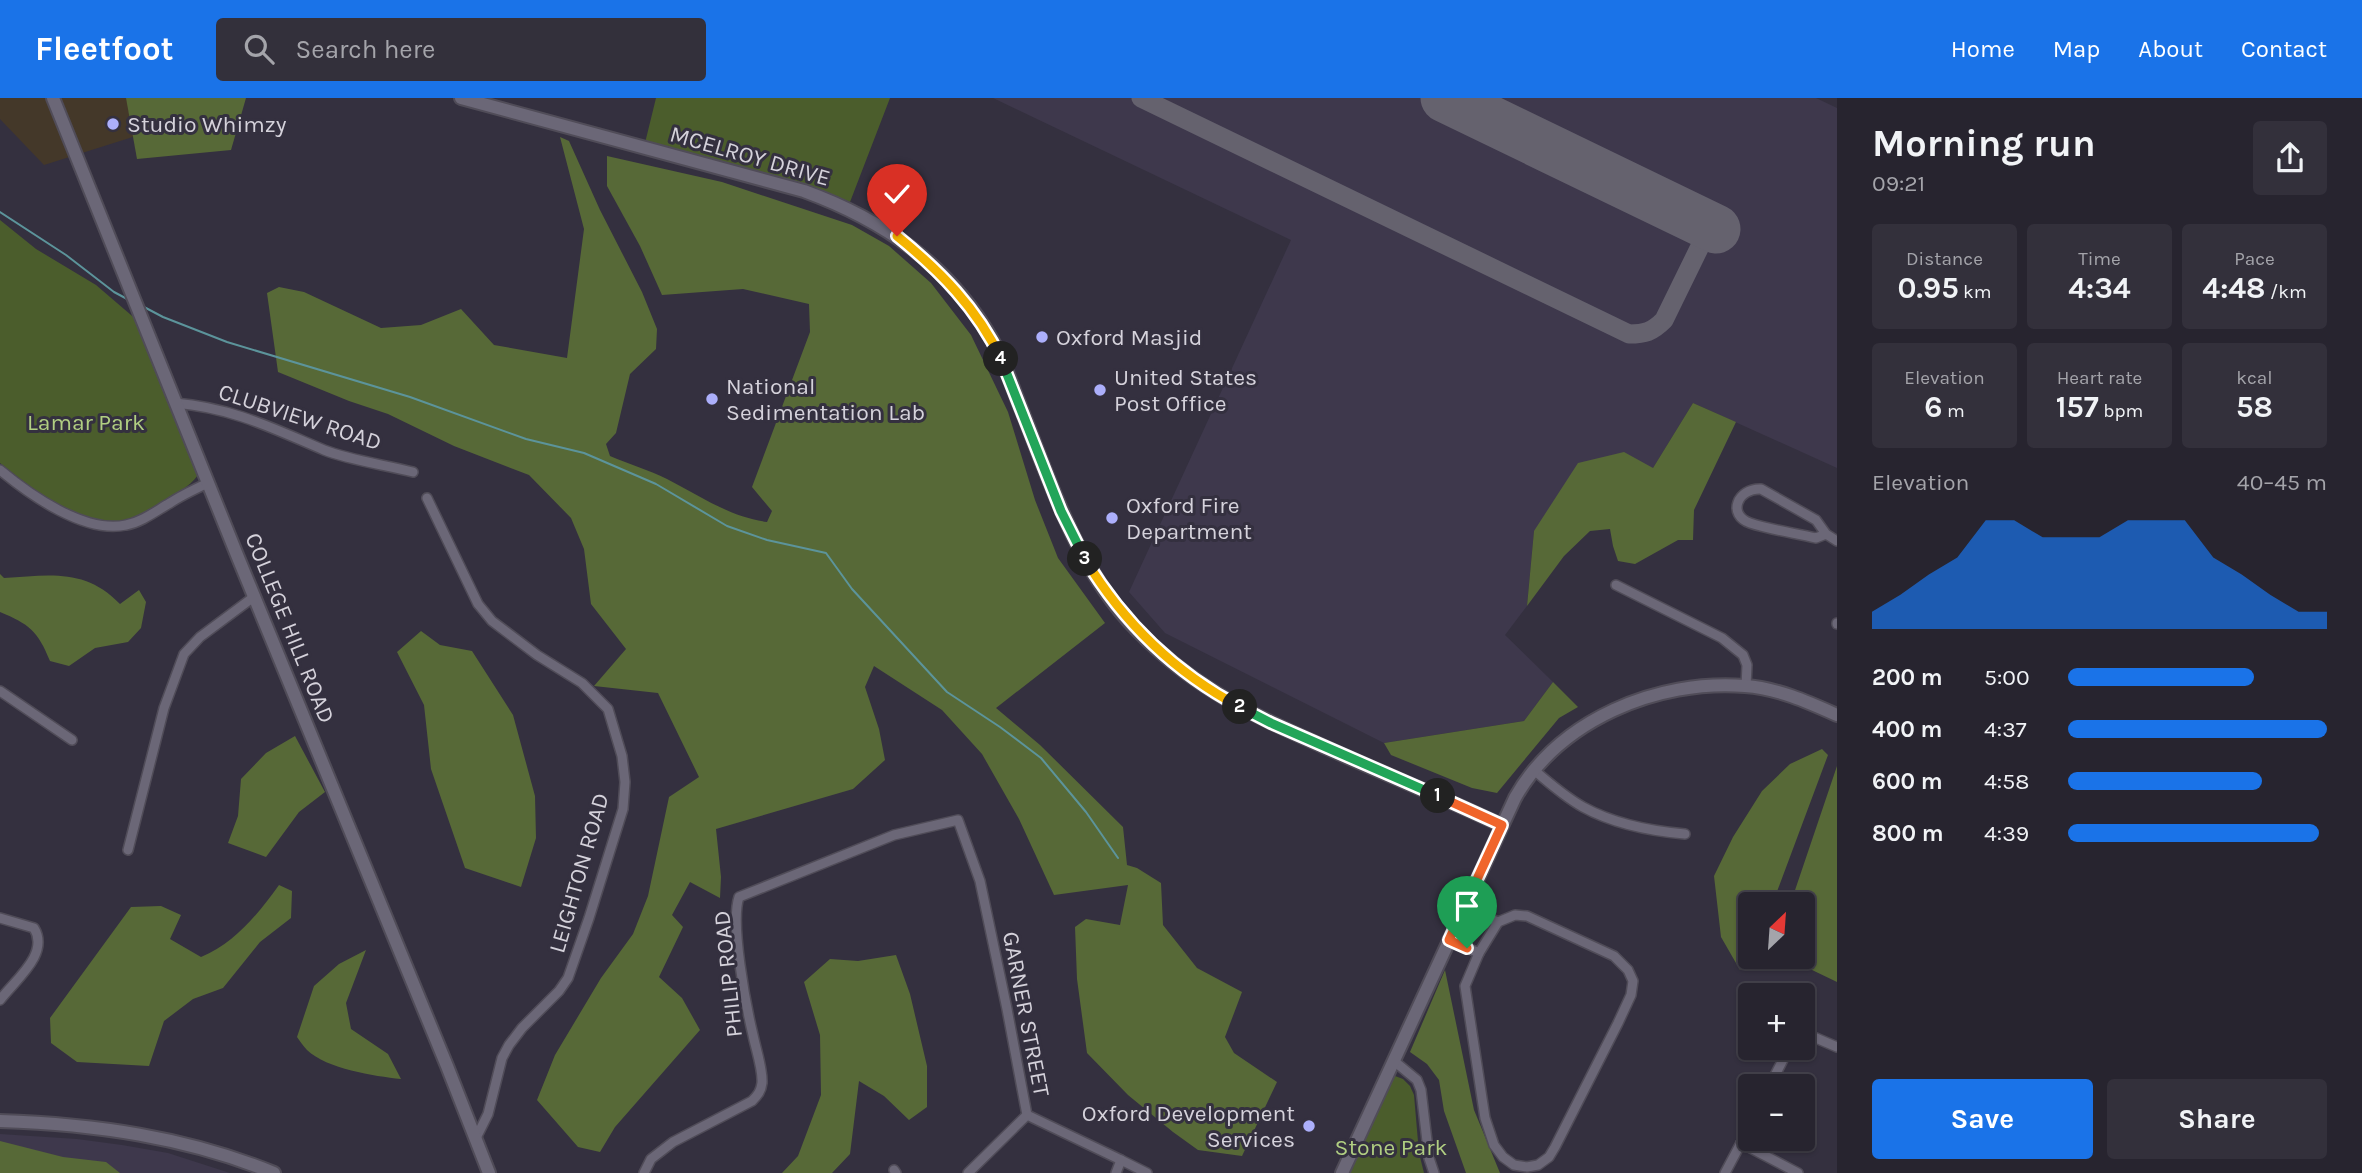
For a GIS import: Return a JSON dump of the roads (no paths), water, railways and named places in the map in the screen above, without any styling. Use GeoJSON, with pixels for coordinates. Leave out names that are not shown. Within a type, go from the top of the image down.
{"type":"FeatureCollection","features":[{"type":"Feature","properties":{"kind":"street","name":"COLLEGE HILL ROAD"},"geometry":{"type":"LineString","coordinates":[[54,98],[489,1173]]}},
{"type":"Feature","properties":{"kind":"street","name":"MCELROY DRIVE"},"geometry":{"type":"LineString","coordinates":[[461,98],[492,102],[804,191],[838,204],[897,236],[928,261],[961,295],[991,338],[1061,511],[1082,553],[1103,589],[1135,627],[1170,662],[1212,692],[1271,723],[1502,825]]}},
{"type":"Feature","properties":{"kind":"street","name":"CLUBVIEW ROAD"},"geometry":{"type":"LineString","coordinates":[[175,402],[228,411],[301,438],[326,451],[413,472]]}},
{"type":"Feature","properties":{"kind":"street"},"geometry":{"type":"LineString","coordinates":[[0,470],[31,494],[69,516],[107,526],[125,526],[141,520],[208,483]]}},
{"type":"Feature","properties":{"kind":"street"},"geometry":{"type":"LineString","coordinates":[[1826,534],[1816,538],[1748,522],[1738,510],[1737,504],[1745,492],[1761,489],[1816,520],[1826,534],[1837,541]]}},
{"type":"Feature","properties":{"kind":"street","name":"LEIGHTON ROAD"},"geometry":{"type":"LineString","coordinates":[[427,498],[478,604],[492,621],[582,683],[608,709],[622,756],[625,782],[623,809],[568,978],[556,995],[522,1028],[509,1045],[502,1058],[488,1114],[476,1138]]}},
{"type":"Feature","properties":{"kind":"street"},"geometry":{"type":"LineString","coordinates":[[1616,585],[1722,638],[1743,654],[1746,686]]}},
{"type":"Feature","properties":{"kind":"street"},"geometry":{"type":"LineString","coordinates":[[128,850],[164,708],[184,654],[200,637],[255,596]]}},
{"type":"Feature","properties":{"kind":"street"},"geometry":{"type":"LineString","coordinates":[[1342,1173],[1502,825],[1524,782],[1534,770],[1574,734],[1601,716],[1657,693],[1690,687],[1746,686],[1773,691],[1837,715]]}},
{"type":"Feature","properties":{"kind":"street"},"geometry":{"type":"LineString","coordinates":[[0,691],[72,740]]}},
{"type":"Feature","properties":{"kind":"street"},"geometry":{"type":"LineString","coordinates":[[1534,770],[1581,806],[1605,817],[1660,832],[1685,834]]}},
{"type":"Feature","properties":{"kind":"street","name":"GARNER STREET"},"geometry":{"type":"LineString","coordinates":[[958,820],[979,881],[1027,1115],[1147,1173]]}},
{"type":"Feature","properties":{"kind":"street","name":"PHILIP ROAD"},"geometry":{"type":"LineString","coordinates":[[644,1173],[651,1159],[673,1142],[752,1101],[760,1093],[762,1080],[744,988],[737,928],[739,897],[894,835],[958,820]]}},
{"type":"Feature","properties":{"kind":"street"},"geometry":{"type":"LineString","coordinates":[[1465,907],[1498,922]]}},
{"type":"Feature","properties":{"kind":"street"},"geometry":{"type":"LineString","coordinates":[[1515,915],[1527,916],[1614,956],[1628,970],[1633,981],[1631,995],[1577,1104],[1549,1157],[1538,1165],[1514,1165],[1503,1157],[1494,1145],[1485,1118],[1465,986],[1479,953],[1498,922],[1515,915]]}},
{"type":"Feature","properties":{"kind":"street"},"geometry":{"type":"LineString","coordinates":[[0,918],[34,928],[39,940],[33,960],[0,1000]]}},
{"type":"Feature","properties":{"kind":"street"},"geometry":{"type":"LineString","coordinates":[[1449,940],[1479,953]]}},
{"type":"Feature","properties":{"kind":"street"},"geometry":{"type":"LineString","coordinates":[[1815,1038],[1837,1047]]}},
{"type":"Feature","properties":{"kind":"street"},"geometry":{"type":"LineString","coordinates":[[1394,1061],[1417,1080],[1421,1090],[1434,1173]]}},
{"type":"Feature","properties":{"kind":"street"},"geometry":{"type":"LineString","coordinates":[[968,1173],[1027,1115]]}},
{"type":"Feature","properties":{"kind":"street"},"geometry":{"type":"LineString","coordinates":[[0,1121],[59,1123],[163,1139],[216,1153],[274,1173]]}},
{"type":"Feature","properties":{"kind":"street"},"geometry":{"type":"LineString","coordinates":[[1725,1173],[1738,1149]]}},
{"type":"Feature","properties":{"kind":"street"},"geometry":{"type":"LineString","coordinates":[[1756,1151],[1798,1173]]}},
{"type":"Feature","properties":{"kind":"street"},"geometry":{"type":"LineString","coordinates":[[1115,1173],[1121,1160]]}},
{"type":"Feature","properties":{"kind":"waterway"},"geometry":{"type":"LineString","coordinates":[[0,212],[129,300]]}},
{"type":"Feature","properties":{"kind":"waterway"},"geometry":{"type":"LineString","coordinates":[[144,307],[227,342],[410,397],[526,439],[584,453],[656,484],[727,526],[767,540],[826,553],[852,589],[947,692],[1041,758],[1086,812],[1118,858]]}},
{"type":"Feature","properties":{"kind":"place","name":"Studio Whimzy"},"geometry":{"type":"Point","coordinates":[113,124]}},
{"type":"Feature","properties":{"kind":"place","name":"Oxford Masjid"},"geometry":{"type":"Point","coordinates":[1042,337]}},
{"type":"Feature","properties":{"kind":"place","name":"United States Post Office"},"geometry":{"type":"Point","coordinates":[1100,390]}},
{"type":"Feature","properties":{"kind":"place","name":"National Sedimentation Lab"},"geometry":{"type":"Point","coordinates":[712,399]}},
{"type":"Feature","properties":{"kind":"place","name":"Oxford Fire Department"},"geometry":{"type":"Point","coordinates":[1112,518]}},
{"type":"Feature","properties":{"kind":"place","name":"Oxford Development Services"},"geometry":{"type":"Point","coordinates":[1309,1126]}},
{"type":"Feature","properties":{"kind":"park label","name":"Lamar Park"},"geometry":{"type":"Point","coordinates":[86,422]}},
{"type":"Feature","properties":{"kind":"park label","name":"Stone Park"},"geometry":{"type":"Point","coordinates":[1391,1147]}}]}
